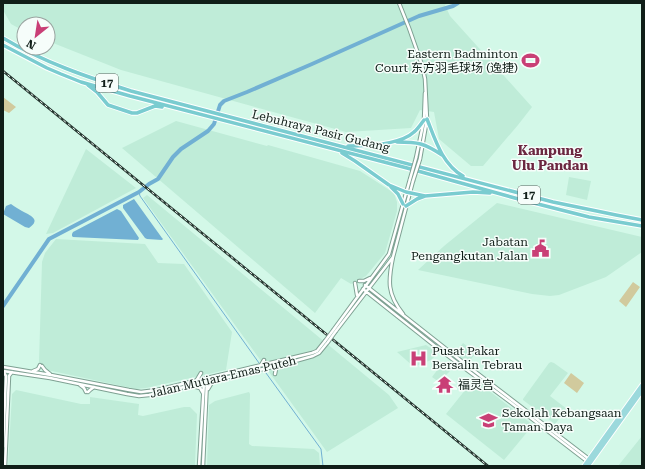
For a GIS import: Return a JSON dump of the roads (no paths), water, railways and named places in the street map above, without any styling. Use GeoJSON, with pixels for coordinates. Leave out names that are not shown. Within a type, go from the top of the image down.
{"type":"FeatureCollection","features":[{"type":"Feature","properties":{"kind":"highway","name":"Lebuhraya Pasir Gudang"},"geometry":{"type":"LineString","coordinates":[[3,38],[52,63],[131,91],[562,204],[642,220]]}},
{"type":"Feature","properties":{"kind":"highway","name":"Lebuhraya Pasir Gudang"},"geometry":{"type":"LineString","coordinates":[[3,46],[47,68],[81,82],[130,96],[589,217],[642,226]]}},
{"type":"Feature","properties":{"kind":"highway"},"geometry":{"type":"LineString","coordinates":[[81,82],[97,92],[108,105],[132,113],[137,113],[155,106],[183,110]]}},
{"type":"Feature","properties":{"kind":"highway"},"geometry":{"type":"LineString","coordinates":[[341,146],[373,145],[406,138],[418,129],[426,119],[437,144],[451,167],[457,173],[468,179]]}},
{"type":"Feature","properties":{"kind":"highway"},"geometry":{"type":"LineString","coordinates":[[392,142],[421,144],[443,155]]}},
{"type":"Feature","properties":{"kind":"highway"},"geometry":{"type":"LineString","coordinates":[[337,150],[355,160],[389,185],[398,194],[404,205],[426,196],[473,192],[496,193]]}},
{"type":"Feature","properties":{"kind":"highway"},"geometry":{"type":"LineString","coordinates":[[389,185],[408,192],[426,196]]}},
{"type":"Feature","properties":{"kind":"main road"},"geometry":{"type":"LineString","coordinates":[[590,462],[642,385]]}},
{"type":"Feature","properties":{"kind":"main road"},"geometry":{"type":"LineString","coordinates":[[584,466],[590,462],[642,392]]}},
{"type":"Feature","properties":{"kind":"street"},"geometry":{"type":"LineString","coordinates":[[399,3],[424,74],[426,119],[421,144],[420,159],[404,205],[389,276],[391,294],[396,306],[408,319]]}},
{"type":"Feature","properties":{"kind":"street"},"geometry":{"type":"LineString","coordinates":[[408,192],[410,179],[421,144]]}},
{"type":"Feature","properties":{"kind":"street","name":"Jalan Mutiara Emas Puteh"},"geometry":{"type":"LineString","coordinates":[[335,330],[357,296],[389,254],[404,205]]}},
{"type":"Feature","properties":{"kind":"street","name":"Jalan Mutiara Emas Puteh"},"geometry":{"type":"LineString","coordinates":[[3,367],[40,373],[78,384],[139,396],[191,386],[206,380],[315,352],[367,292],[393,256]]}},
{"type":"Feature","properties":{"kind":"street"},"geometry":{"type":"LineString","coordinates":[[359,281],[364,281],[371,277]]}},
{"type":"Feature","properties":{"kind":"street"},"geometry":{"type":"LineString","coordinates":[[374,292],[373,285],[375,280]]}},
{"type":"Feature","properties":{"kind":"street"},"geometry":{"type":"LineString","coordinates":[[355,283],[357,296]]}},
{"type":"Feature","properties":{"kind":"street"},"geometry":{"type":"LineString","coordinates":[[365,285],[442,344],[590,462]]}},
{"type":"Feature","properties":{"kind":"street"},"geometry":{"type":"LineString","coordinates":[[363,289],[433,345],[590,462]]}},
{"type":"Feature","properties":{"kind":"street"},"geometry":{"type":"LineString","coordinates":[[362,298],[372,296]]}},
{"type":"Feature","properties":{"kind":"street","name":"Jalan Mutiara Emas Puteh"},"geometry":{"type":"LineString","coordinates":[[3,371],[34,376],[50,376],[141,392],[157,390],[195,381],[216,379],[317,355],[326,341]]}},
{"type":"Feature","properties":{"kind":"street"},"geometry":{"type":"LineString","coordinates":[[260,366],[264,360]]}},
{"type":"Feature","properties":{"kind":"street"},"geometry":{"type":"LineString","coordinates":[[275,374],[276,369],[281,364]]}},
{"type":"Feature","properties":{"kind":"street"},"geometry":{"type":"LineString","coordinates":[[32,372],[41,366],[50,376]]}},
{"type":"Feature","properties":{"kind":"street"},"geometry":{"type":"LineString","coordinates":[[3,371],[6,376],[3,447]]}},
{"type":"Feature","properties":{"kind":"street"},"geometry":{"type":"LineString","coordinates":[[5,466],[9,376],[13,372]]}},
{"type":"Feature","properties":{"kind":"street"},"geometry":{"type":"LineString","coordinates":[[34,376],[40,373]]}},
{"type":"Feature","properties":{"kind":"street"},"geometry":{"type":"LineString","coordinates":[[195,381],[201,373]]}},
{"type":"Feature","properties":{"kind":"street"},"geometry":{"type":"LineString","coordinates":[[203,466],[205,393],[216,379]]}},
{"type":"Feature","properties":{"kind":"street"},"geometry":{"type":"LineString","coordinates":[[199,466],[206,380]]}},
{"type":"Feature","properties":{"kind":"street"},"geometry":{"type":"LineString","coordinates":[[83,382],[88,386],[94,384]]}},
{"type":"Feature","properties":{"kind":"street"},"geometry":{"type":"LineString","coordinates":[[78,384],[87,392],[95,387]]}},
{"type":"Feature","properties":{"kind":"street"},"geometry":{"type":"LineString","coordinates":[[191,386],[200,388],[205,393]]}},
{"type":"Feature","properties":{"kind":"water"},"geometry":{"type":"Polygon","coordinates":[[[134,199],[163,239],[162,240],[145,238],[123,208],[123,205],[134,199]]]}},
{"type":"Feature","properties":{"kind":"water"},"geometry":{"type":"Polygon","coordinates":[[[11,204],[31,216],[34,220],[33,225],[29,228],[25,227],[3,214],[6,206],[11,204]]]}},
{"type":"Feature","properties":{"kind":"water"},"geometry":{"type":"Polygon","coordinates":[[[117,209],[121,211],[139,238],[138,240],[72,236],[73,232],[117,209]]]}},
{"type":"Feature","properties":{"kind":"waterway"},"geometry":{"type":"LineString","coordinates":[[3,306],[49,239],[139,192],[158,179],[173,157],[181,149],[208,131],[214,124],[220,105],[224,101],[312,64],[419,16],[453,6],[458,3]]}},
{"type":"Feature","properties":{"kind":"waterway"},"geometry":{"type":"LineString","coordinates":[[139,192],[140,196],[259,363]]}},
{"type":"Feature","properties":{"kind":"waterway"},"geometry":{"type":"LineString","coordinates":[[266,373],[321,449],[323,466]]}},
{"type":"Feature","properties":{"kind":"railway"},"geometry":{"type":"LineString","coordinates":[[3,71],[488,466]]}},
{"type":"Feature","properties":{"kind":"place","name":"Eastern Badminton Court 东方羽毛球场 (逸捷)"},"geometry":{"type":"Point","coordinates":[531,61]}},
{"type":"Feature","properties":{"kind":"place","name":"Jabatan Pengangkutan Jalan"},"geometry":{"type":"Point","coordinates":[541,249]}},
{"type":"Feature","properties":{"kind":"place","name":"Pusat Pakar Bersalin Tebrau"},"geometry":{"type":"Point","coordinates":[419,358]}},
{"type":"Feature","properties":{"kind":"place","name":"福灵宫"},"geometry":{"type":"Point","coordinates":[445,385]}},
{"type":"Feature","properties":{"kind":"place","name":"Sekolah Kebangsaan Taman Daya"},"geometry":{"type":"Point","coordinates":[489,420]}},
{"type":"Feature","properties":{"kind":"district","name":"Kampung Ulu Pandan"},"geometry":{"type":"Point","coordinates":[550,158]}}]}
